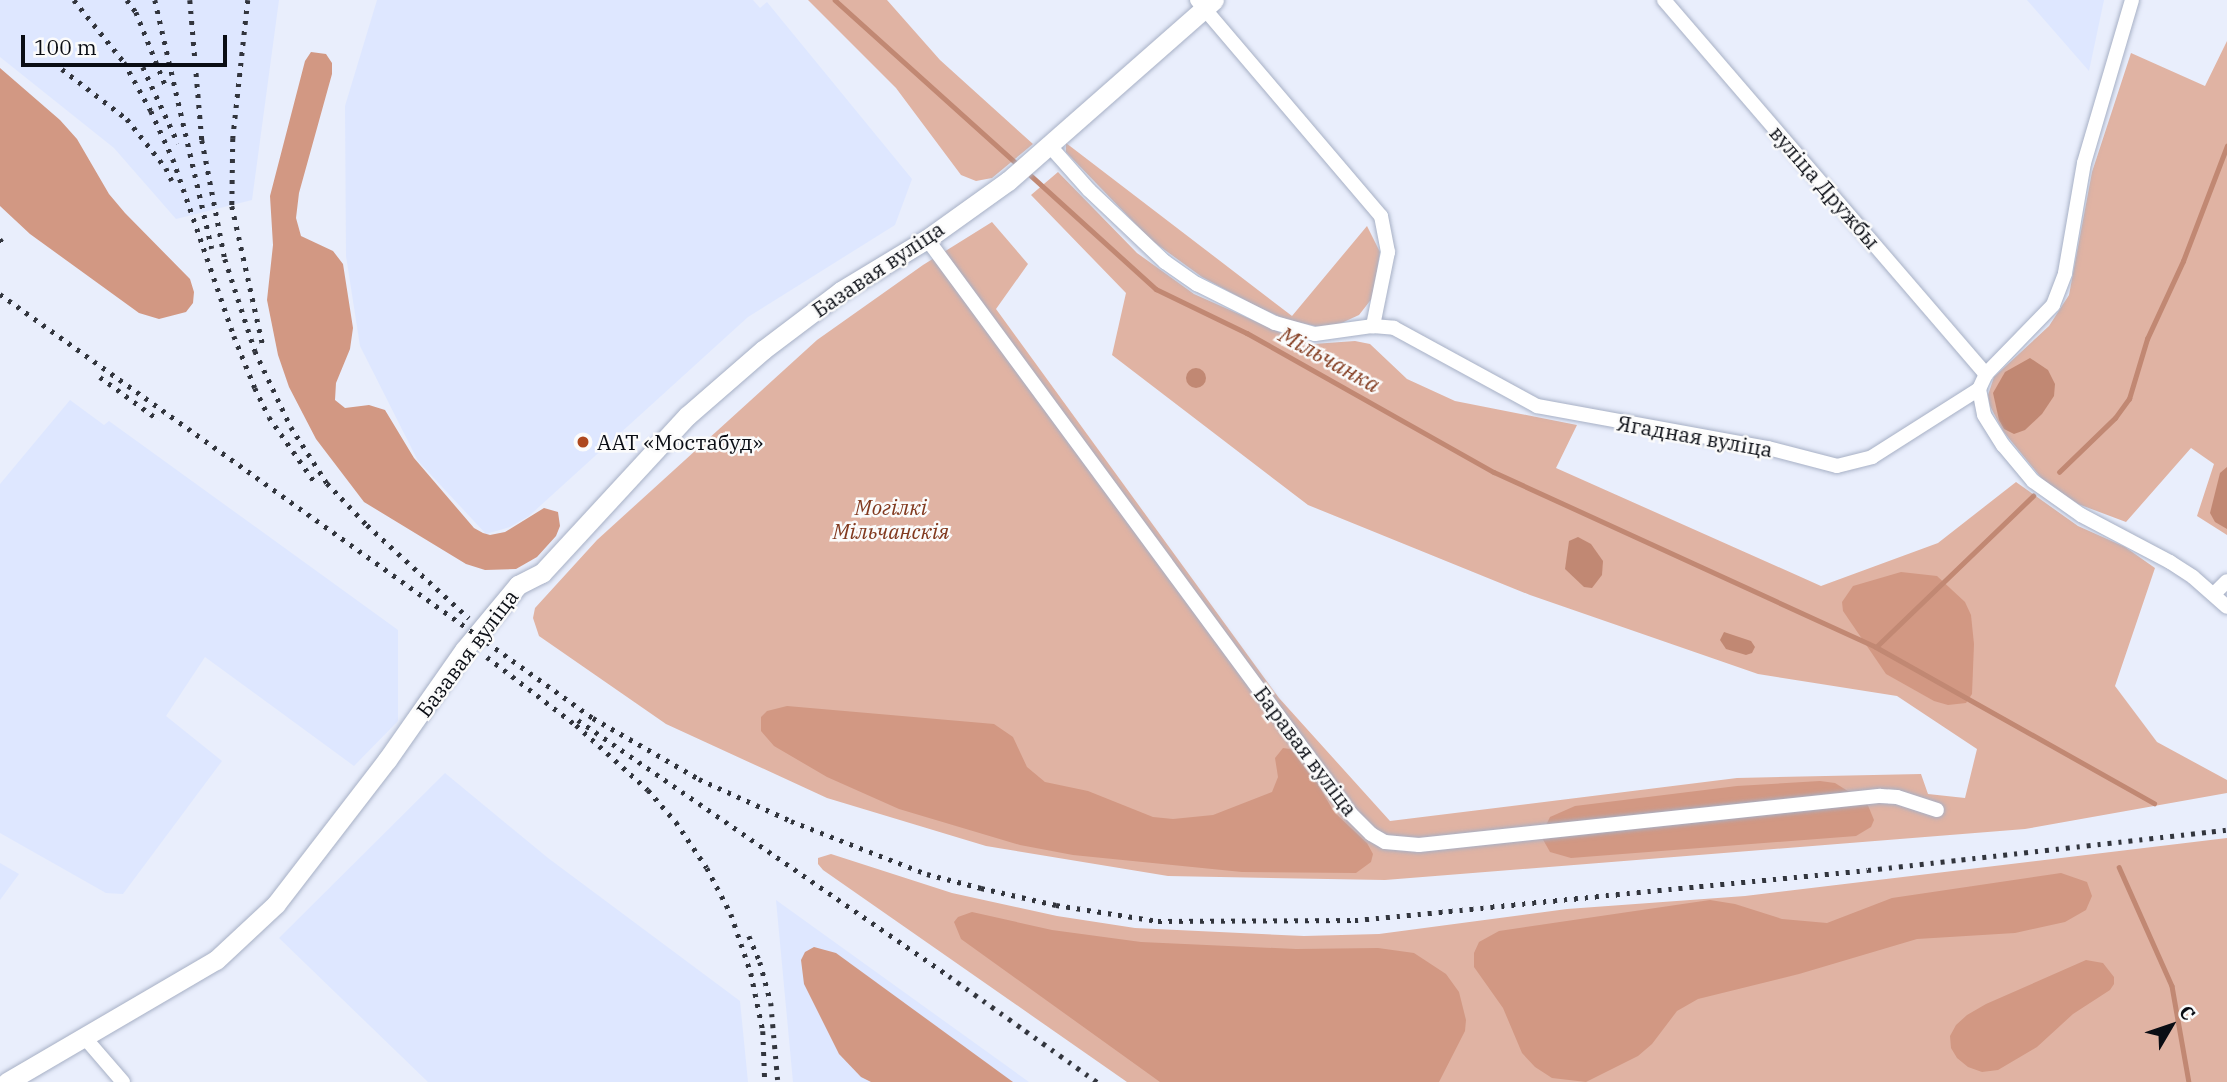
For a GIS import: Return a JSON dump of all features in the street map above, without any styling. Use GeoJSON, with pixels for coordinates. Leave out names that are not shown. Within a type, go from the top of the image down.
{"type":"FeatureCollection","features":[{"type":"Feature","properties":{"kind":"street","name":"вуліца Дружбы"},"geometry":{"type":"LineString","coordinates":[[1664,0],[1986,374]]}},
{"type":"Feature","properties":{"kind":"street"},"geometry":{"type":"LineString","coordinates":[[2132,0],[2084,163],[2060,290],[2043,317],[1986,374],[1979,389],[1984,415],[2010,454],[2033,481],[2081,515],[2171,562],[2227,607]]}},
{"type":"Feature","properties":{"kind":"street"},"geometry":{"type":"LineString","coordinates":[[1205,3],[1381,216],[1387,234],[1388,260],[1373,326]]}},
{"type":"Feature","properties":{"kind":"street","name":"Базавая вуліца"},"geometry":{"type":"LineString","coordinates":[[7,1082],[216,960],[270,910],[387,760],[464,650],[518,585],[542,573],[687,416],[763,350],[841,291],[926,239],[1008,181],[1205,3]]}},
{"type":"Feature","properties":{"kind":"street","name":"Ягадная вуліца"},"geometry":{"type":"LineString","coordinates":[[1045,149],[1134,236],[1197,284],[1295,331],[1315,334],[1373,326],[1404,333],[1537,406],[1768,448],[1837,466],[1872,457],[1979,389]]}},
{"type":"Feature","properties":{"kind":"street","name":"Баравая вуліца"},"geometry":{"type":"LineString","coordinates":[[926,239],[1351,814],[1371,834],[1385,842],[1419,845],[1880,796],[1896,797],[1937,810]]}},
{"type":"Feature","properties":{"kind":"street"},"geometry":{"type":"LineString","coordinates":[[2214,594],[2227,580]]}},
{"type":"Feature","properties":{"kind":"street"},"geometry":{"type":"LineString","coordinates":[[85,1038],[123,1082]]}},
{"type":"Feature","properties":{"kind":"shaded area"},"geometry":{"type":"Polygon","coordinates":[[[0,0],[279,0],[252,200],[176,219],[114,148],[0,57],[0,0]]]}},
{"type":"Feature","properties":{"kind":"shaded area","name":"ААТ «Мостабуд»"},"geometry":{"type":"Polygon","coordinates":[[[377,0],[753,0],[760,8],[767,2],[912,179],[895,225],[748,317],[529,516],[510,527],[486,534],[418,461],[360,346],[346,256],[345,106],[377,0]]]}},
{"type":"Feature","properties":{"kind":"shaded area"},"geometry":{"type":"Polygon","coordinates":[[[2027,0],[2104,0],[2089,71],[2027,0]]]}},
{"type":"Feature","properties":{"kind":"shaded area"},"geometry":{"type":"Polygon","coordinates":[[[311,52],[326,54],[332,63],[332,74],[299,193],[296,218],[301,236],[333,251],[343,264],[353,328],[350,349],[336,383],[335,400],[345,408],[369,405],[385,410],[414,458],[474,528],[483,533],[490,535],[505,532],[544,508],[558,512],[560,526],[556,536],[537,557],[516,569],[485,570],[466,564],[364,502],[316,439],[289,387],[278,355],[267,300],[273,245],[270,196],[305,61],[311,52]]]}},
{"type":"Feature","properties":{"kind":"shaded area"},"geometry":{"type":"Polygon","coordinates":[[[0,68],[60,120],[77,139],[109,194],[190,279],[194,292],[193,303],[186,312],[159,319],[139,313],[30,234],[0,206],[0,68]]]}},
{"type":"Feature","properties":{"kind":"shaded area"},"geometry":{"type":"Polygon","coordinates":[[[2030,358],[2048,370],[2055,384],[2054,396],[2042,414],[2025,430],[2014,434],[2004,429],[1999,420],[1993,393],[2005,372],[2030,358]]]}},
{"type":"Feature","properties":{"kind":"shaded area"},"geometry":{"type":"Polygon","coordinates":[[[1196,368],[1203,371],[1206,378],[1203,385],[1196,388],[1189,385],[1186,378],[1189,371],[1196,368]]]}},
{"type":"Feature","properties":{"kind":"shaded area"},"geometry":{"type":"Polygon","coordinates":[[[70,400],[104,425],[109,421],[398,630],[398,721],[354,766],[205,657],[166,716],[222,761],[123,894],[106,893],[0,833],[0,484],[70,400]]]}},
{"type":"Feature","properties":{"kind":"shaded area"},"geometry":{"type":"Polygon","coordinates":[[[2227,467],[2227,529],[2215,522],[2210,513],[2220,473],[2227,467]]]}},
{"type":"Feature","properties":{"kind":"shaded area"},"geometry":{"type":"Polygon","coordinates":[[[1578,537],[1591,544],[1603,561],[1602,575],[1592,588],[1584,587],[1565,569],[1569,541],[1578,537]]]}},
{"type":"Feature","properties":{"kind":"shaded area"},"geometry":{"type":"Polygon","coordinates":[[[1901,572],[1937,576],[1965,602],[1971,615],[1974,644],[1972,694],[1966,703],[1948,705],[1934,701],[1886,674],[1843,611],[1842,602],[1853,586],[1901,572]]]}},
{"type":"Feature","properties":{"kind":"shaded area"},"geometry":{"type":"Polygon","coordinates":[[[1724,632],[1751,641],[1755,647],[1752,653],[1746,655],[1726,649],[1720,640],[1724,632]]]}},
{"type":"Feature","properties":{"kind":"shaded area"},"geometry":{"type":"Polygon","coordinates":[[[787,706],[994,724],[1013,737],[1027,767],[1045,782],[1088,791],[1153,817],[1173,819],[1213,815],[1272,792],[1278,777],[1275,758],[1283,748],[1290,749],[1305,762],[1334,812],[1367,843],[1373,854],[1371,862],[1356,873],[1242,872],[1073,855],[1020,845],[899,809],[827,777],[774,746],[761,731],[761,717],[767,711],[787,706]]]}},
{"type":"Feature","properties":{"kind":"shaded area"},"geometry":{"type":"Polygon","coordinates":[[[445,773],[548,858],[740,1001],[748,1082],[428,1082],[279,938],[445,773]]]}},
{"type":"Feature","properties":{"kind":"shaded area"},"geometry":{"type":"Polygon","coordinates":[[[1820,781],[1835,783],[1867,803],[1874,820],[1871,827],[1856,836],[1571,858],[1550,852],[1541,836],[1550,817],[1575,806],[1737,786],[1820,781]]]}},
{"type":"Feature","properties":{"kind":"shaded area"},"geometry":{"type":"Polygon","coordinates":[[[0,863],[19,874],[0,900],[0,863]]]}},
{"type":"Feature","properties":{"kind":"shaded area"},"geometry":{"type":"Polygon","coordinates":[[[2061,873],[2087,882],[2092,896],[2086,910],[2065,922],[2015,933],[1917,939],[1799,974],[1698,999],[1677,1011],[1652,1044],[1638,1056],[1586,1082],[1552,1078],[1535,1067],[1522,1053],[1503,1008],[1474,967],[1474,953],[1479,942],[1499,931],[1710,900],[1735,904],[1782,919],[1827,923],[1892,898],[2061,873]]]}},
{"type":"Feature","properties":{"kind":"shaded area"},"geometry":{"type":"Polygon","coordinates":[[[776,900],[1029,1082],[793,1082],[776,900]]]}},
{"type":"Feature","properties":{"kind":"shaded area"},"geometry":{"type":"Polygon","coordinates":[[[972,912],[1052,930],[1141,942],[1296,949],[1378,948],[1414,953],[1446,974],[1459,992],[1466,1020],[1465,1031],[1439,1082],[1160,1082],[961,939],[954,922],[958,917],[972,912]]]}},
{"type":"Feature","properties":{"kind":"shaded area"},"geometry":{"type":"Polygon","coordinates":[[[814,947],[836,953],[1013,1082],[871,1082],[861,1077],[839,1054],[804,984],[801,960],[805,952],[814,947]]]}},
{"type":"Feature","properties":{"kind":"shaded area"},"geometry":{"type":"Polygon","coordinates":[[[2086,960],[2103,963],[2114,977],[2114,984],[2110,990],[2073,1014],[2037,1047],[1998,1070],[1982,1072],[1968,1067],[1957,1058],[1951,1048],[1950,1036],[1956,1025],[1967,1015],[2086,960]]]}},
{"type":"Feature","properties":{"kind":"green space"},"geometry":{"type":"Polygon","coordinates":[[[808,0],[887,0],[940,60],[1033,144],[992,178],[976,181],[961,175],[896,88],[808,0]]]}},
{"type":"Feature","properties":{"kind":"green space"},"geometry":{"type":"Polygon","coordinates":[[[2227,41],[2227,535],[2197,516],[2214,464],[2191,448],[2126,522],[2078,504],[2043,480],[2003,431],[1990,406],[1988,395],[1994,377],[2049,326],[2069,295],[2092,172],[2131,53],[2205,86],[2227,41]]]}},
{"type":"Feature","properties":{"kind":"green space"},"geometry":{"type":"Polygon","coordinates":[[[1066,143],[1292,316],[1367,226],[1380,252],[1373,297],[1359,315],[1335,326],[1320,327],[1287,320],[1256,306],[1202,277],[1151,240],[1066,152],[1066,143]]]}},
{"type":"Feature","properties":{"kind":"green space","name":"Могілкі Мільчанскія"},"geometry":{"type":"Polygon","coordinates":[[[1058,172],[1137,253],[1194,294],[1297,340],[1313,344],[1355,341],[1370,344],[1407,379],[1455,401],[1577,425],[1556,468],[1821,586],[1938,543],[2016,482],[2078,526],[2125,547],[2155,568],[2115,686],[2157,742],[2227,780],[2227,793],[2025,829],[1385,880],[1168,876],[986,846],[827,798],[666,724],[539,636],[533,618],[535,608],[597,540],[817,340],[923,265],[992,222],[1028,264],[996,309],[1279,698],[1390,821],[1737,778],[1921,774],[1928,794],[1965,798],[1977,749],[1897,696],[1758,674],[1530,595],[1308,505],[1112,355],[1126,293],[1031,195],[1058,172]]]}},
{"type":"Feature","properties":{"kind":"green space"},"geometry":{"type":"Polygon","coordinates":[[[2227,838],[2227,1082],[1127,1082],[818,864],[818,858],[831,854],[952,893],[1057,916],[1135,928],[1304,936],[1379,934],[1567,909],[1745,896],[2227,838]]]}},
{"type":"Feature","properties":{"kind":"waterway","name":"Мільчанка"},"geometry":{"type":"LineString","coordinates":[[835,0],[1017,164]]}},
{"type":"Feature","properties":{"kind":"waterway"},"geometry":{"type":"LineString","coordinates":[[2059,472],[2115,418],[2129,399],[2147,339],[2183,261],[2227,146]]}},
{"type":"Feature","properties":{"kind":"waterway","name":"Мільчанка"},"geometry":{"type":"LineString","coordinates":[[1027,172],[1156,289],[1247,333],[1494,472],[1876,647],[2154,803]]}},
{"type":"Feature","properties":{"kind":"waterway"},"geometry":{"type":"LineString","coordinates":[[1876,647],[2033,496]]}},
{"type":"Feature","properties":{"kind":"waterway"},"geometry":{"type":"LineString","coordinates":[[2119,867],[2172,986],[2189,1082]]}},
{"type":"Feature","properties":{"kind":"railway"},"geometry":{"type":"LineString","coordinates":[[74,0],[124,62],[151,111],[173,159],[234,336],[255,388],[269,417],[314,481]]}},
{"type":"Feature","properties":{"kind":"railway"},"geometry":{"type":"LineString","coordinates":[[127,0],[136,12],[167,89]]}},
{"type":"Feature","properties":{"kind":"railway"},"geometry":{"type":"LineString","coordinates":[[155,0],[212,249]]}},
{"type":"Feature","properties":{"kind":"railway"},"geometry":{"type":"LineString","coordinates":[[190,0],[202,140],[225,259],[255,351],[291,427],[327,483],[367,525],[469,618]]}},
{"type":"Feature","properties":{"kind":"railway"},"geometry":{"type":"LineString","coordinates":[[248,0],[233,138],[232,206],[263,346]]}},
{"type":"Feature","properties":{"kind":"railway"},"geometry":{"type":"LineString","coordinates":[[143,67],[178,143]]}},
{"type":"Feature","properties":{"kind":"railway"},"geometry":{"type":"LineString","coordinates":[[62,69],[127,119],[166,168],[172,181]]}},
{"type":"Feature","properties":{"kind":"railway"},"geometry":{"type":"LineString","coordinates":[[0,294],[593,718],[699,779],[791,821],[927,874],[981,888],[1056,905],[1158,921],[1355,920],[1868,870],[2227,830]]}},
{"type":"Feature","properties":{"kind":"railway"},"geometry":{"type":"LineString","coordinates":[[100,377],[159,420]]}},
{"type":"Feature","properties":{"kind":"railway"},"geometry":{"type":"LineString","coordinates":[[487,657],[576,725],[648,790],[676,822],[707,868],[731,914],[751,973],[763,1031],[765,1082]]}},
{"type":"Feature","properties":{"kind":"railway"},"geometry":{"type":"LineString","coordinates":[[578,720],[949,976],[1097,1082]]}},
{"type":"Feature","properties":{"kind":"railway"},"geometry":{"type":"LineString","coordinates":[[749,936],[760,962],[771,1003],[778,1082]]}},
{"type":"Feature","properties":{"kind":"place","name":"ААТ «Мостабуд»"},"geometry":{"type":"Point","coordinates":[583,442]}}]}
